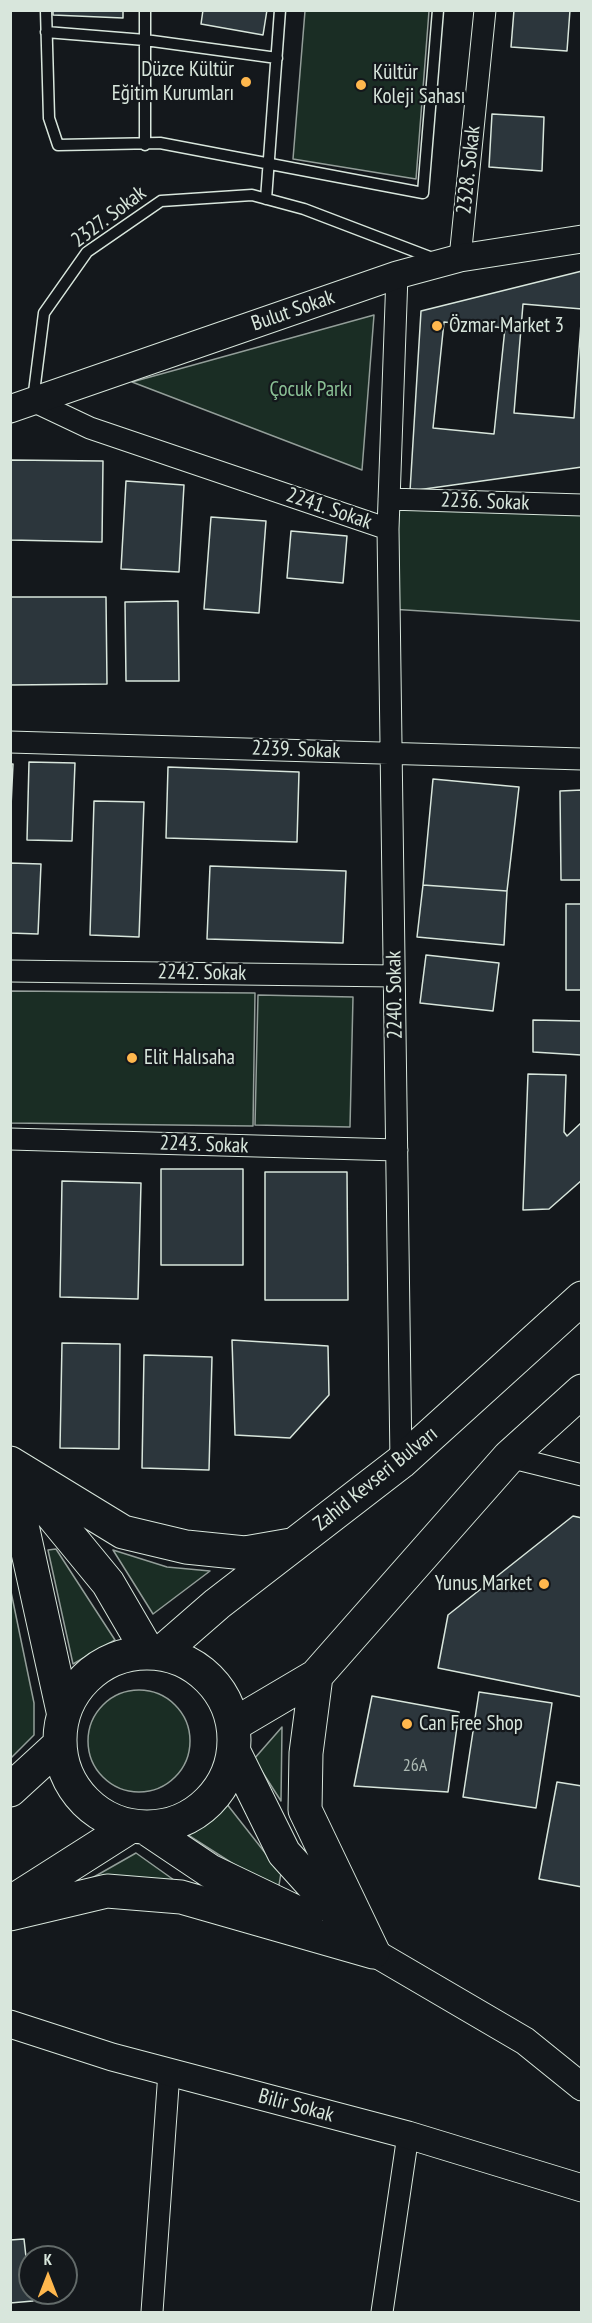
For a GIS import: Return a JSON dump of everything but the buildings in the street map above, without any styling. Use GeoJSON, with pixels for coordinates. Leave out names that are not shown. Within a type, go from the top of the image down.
{"type":"FeatureCollection","features":[{"type":"Feature","properties":{"kind":"main road","name":"Zahid Kevseri Bulvarı"},"geometry":{"type":"LineString","coordinates":[[155,1651],[401,1462],[582,1298]]}},
{"type":"Feature","properties":{"kind":"main road"},"geometry":{"type":"LineString","coordinates":[[10,1903],[139,1827],[171,1824],[194,1814],[213,1797],[227,1776],[233,1739],[316,1676],[509,1457],[582,1391]]}},
{"type":"Feature","properties":{"kind":"main road"},"geometry":{"type":"LineString","coordinates":[[10,1464],[123,1532],[186,1548],[245,1553],[295,1544]]}},
{"type":"Feature","properties":{"kind":"main road"},"geometry":{"type":"LineString","coordinates":[[10,1464],[108,1583],[155,1651]]}},
{"type":"Feature","properties":{"kind":"main road"},"geometry":{"type":"LineString","coordinates":[[10,1471],[63,1712],[58,1746],[68,1779],[84,1801],[105,1817],[139,1827],[210,1871],[373,1952]]}},
{"type":"Feature","properties":{"kind":"main road"},"geometry":{"type":"LineString","coordinates":[[63,1712],[85,1678],[107,1662],[129,1653],[155,1651],[186,1662],[208,1678],[224,1700],[233,1739],[284,1853],[373,1952]]}},
{"type":"Feature","properties":{"kind":"main road"},"geometry":{"type":"LineString","coordinates":[[316,1676],[306,1753],[305,1810],[373,1952]]}},
{"type":"Feature","properties":{"kind":"main road"},"geometry":{"type":"LineString","coordinates":[[10,1790],[58,1746]]}},
{"type":"Feature","properties":{"kind":"main road"},"geometry":{"type":"LineString","coordinates":[[10,1914],[107,1891],[181,1897],[373,1952]]}},
{"type":"Feature","properties":{"kind":"street","name":"2328. Sokak"},"geometry":{"type":"LineString","coordinates":[[452,260],[485,10]]}},
{"type":"Feature","properties":{"kind":"street","name":"Bulut Sokak"},"geometry":{"type":"LineString","coordinates":[[22,405],[397,275],[452,260],[582,239]]}},
{"type":"Feature","properties":{"kind":"street","name":"2241. Sokak"},"geometry":{"type":"LineString","coordinates":[[22,405],[388,528],[397,275]]}},
{"type":"Feature","properties":{"kind":"street","name":"2236. Sokak"},"geometry":{"type":"LineString","coordinates":[[389,499],[582,505]]}},
{"type":"Feature","properties":{"kind":"street","name":"2240. Sokak"},"geometry":{"type":"LineString","coordinates":[[388,528],[401,1462]]}},
{"type":"Feature","properties":{"kind":"street","name":"2239. Sokak"},"geometry":{"type":"LineString","coordinates":[[10,742],[582,759]]}},
{"type":"Feature","properties":{"kind":"street","name":"2242. Sokak"},"geometry":{"type":"LineString","coordinates":[[10,971],[394,976]]}},
{"type":"Feature","properties":{"kind":"street","name":"2243. Sokak"},"geometry":{"type":"LineString","coordinates":[[10,1139],[397,1150]]}},
{"type":"Feature","properties":{"kind":"street"},"geometry":{"type":"LineString","coordinates":[[509,1457],[582,1475]]}},
{"type":"Feature","properties":{"kind":"street"},"geometry":{"type":"LineString","coordinates":[[373,1952],[525,2041],[582,2087]]}},
{"type":"Feature","properties":{"kind":"street","name":"Bilir Sokak"},"geometry":{"type":"LineString","coordinates":[[10,2024],[112,2057],[408,2135],[582,2188]]}},
{"type":"Feature","properties":{"kind":"street"},"geometry":{"type":"LineString","coordinates":[[152,2313],[169,2072]]}},
{"type":"Feature","properties":{"kind":"street"},"geometry":{"type":"LineString","coordinates":[[382,2313],[408,2135]]}},
{"type":"Feature","properties":{"kind":"lane"},"geometry":{"type":"LineString","coordinates":[[46,10],[49,118],[58,146],[160,144],[423,193],[438,10]]}},
{"type":"Feature","properties":{"kind":"lane"},"geometry":{"type":"LineString","coordinates":[[145,145],[146,10]]}},
{"type":"Feature","properties":{"kind":"lane"},"geometry":{"type":"LineString","coordinates":[[266,199],[280,10]]}},
{"type":"Feature","properties":{"kind":"lane"},"geometry":{"type":"LineString","coordinates":[[46,32],[145,40],[277,58]]}},
{"type":"Feature","properties":{"kind":"lane","name":"2327. Sokak"},"geometry":{"type":"LineString","coordinates":[[22,405],[44,313],[87,252],[161,201],[252,195],[452,260]]}},
{"type":"Feature","properties":{"kind":"green space","name":"Kültür Koleji Sahası"},"geometry":{"type":"Polygon","coordinates":[[[305,11],[429,11],[416,179],[293,159],[305,11]]]}},
{"type":"Feature","properties":{"kind":"green space","name":"Çocuk Parkı"},"geometry":{"type":"Polygon","coordinates":[[[374,315],[362,470],[132,382],[374,315]]]}},
{"type":"Feature","properties":{"kind":"green space"},"geometry":{"type":"Polygon","coordinates":[[[389,499],[581,505],[581,621],[390,609],[389,499]]]}},
{"type":"Feature","properties":{"kind":"green space","name":"Elit Halısaha"},"geometry":{"type":"Polygon","coordinates":[[[11,991],[255,993],[253,1126],[11,1123],[11,991]]]}},
{"type":"Feature","properties":{"kind":"green space"},"geometry":{"type":"Polygon","coordinates":[[[258,995],[353,997],[350,1127],[255,1125],[258,995]]]}},
{"type":"Feature","properties":{"kind":"green space"},"geometry":{"type":"Polygon","coordinates":[[[56,1549],[115,1640],[73,1664],[48,1550],[56,1549]]]}},
{"type":"Feature","properties":{"kind":"green space"},"geometry":{"type":"Polygon","coordinates":[[[113,1550],[167,1567],[210,1571],[153,1614],[113,1550]]]}},
{"type":"Feature","properties":{"kind":"green space"},"geometry":{"type":"Polygon","coordinates":[[[10,1587],[34,1703],[34,1735],[11,1758],[10,1587]]]}},
{"type":"Feature","properties":{"kind":"green space"},"geometry":{"type":"Polygon","coordinates":[[[139,1690],[158,1694],[175,1705],[186,1722],[190,1741],[186,1760],[175,1777],[158,1788],[139,1792],[120,1788],[103,1777],[92,1760],[88,1741],[92,1722],[103,1705],[120,1694],[139,1690]]]}},
{"type":"Feature","properties":{"kind":"green space"},"geometry":{"type":"Polygon","coordinates":[[[282,1727],[281,1801],[254,1759],[282,1727]]]}},
{"type":"Feature","properties":{"kind":"green space"},"geometry":{"type":"Polygon","coordinates":[[[226,1803],[281,1873],[279,1885],[271,1888],[188,1835],[226,1803]]]}},
{"type":"Feature","properties":{"kind":"green space"},"geometry":{"type":"Polygon","coordinates":[[[136,1853],[174,1880],[85,1882],[136,1853]]]}},
{"type":"Feature","properties":{"kind":"place","name":"Düzce Kültür Eğitim Kurumları"},"geometry":{"type":"Point","coordinates":[246,82]}},
{"type":"Feature","properties":{"kind":"place","name":"Kültür Koleji Sahası"},"geometry":{"type":"Point","coordinates":[361,85]}},
{"type":"Feature","properties":{"kind":"place","name":"Özmar Market 3"},"geometry":{"type":"Point","coordinates":[437,326]}},
{"type":"Feature","properties":{"kind":"place","name":"Elit Halısaha"},"geometry":{"type":"Point","coordinates":[132,1058]}},
{"type":"Feature","properties":{"kind":"place","name":"Yunus Market"},"geometry":{"type":"Point","coordinates":[544,1584]}},
{"type":"Feature","properties":{"kind":"place","name":"Can Free Shop"},"geometry":{"type":"Point","coordinates":[407,1724]}}]}
